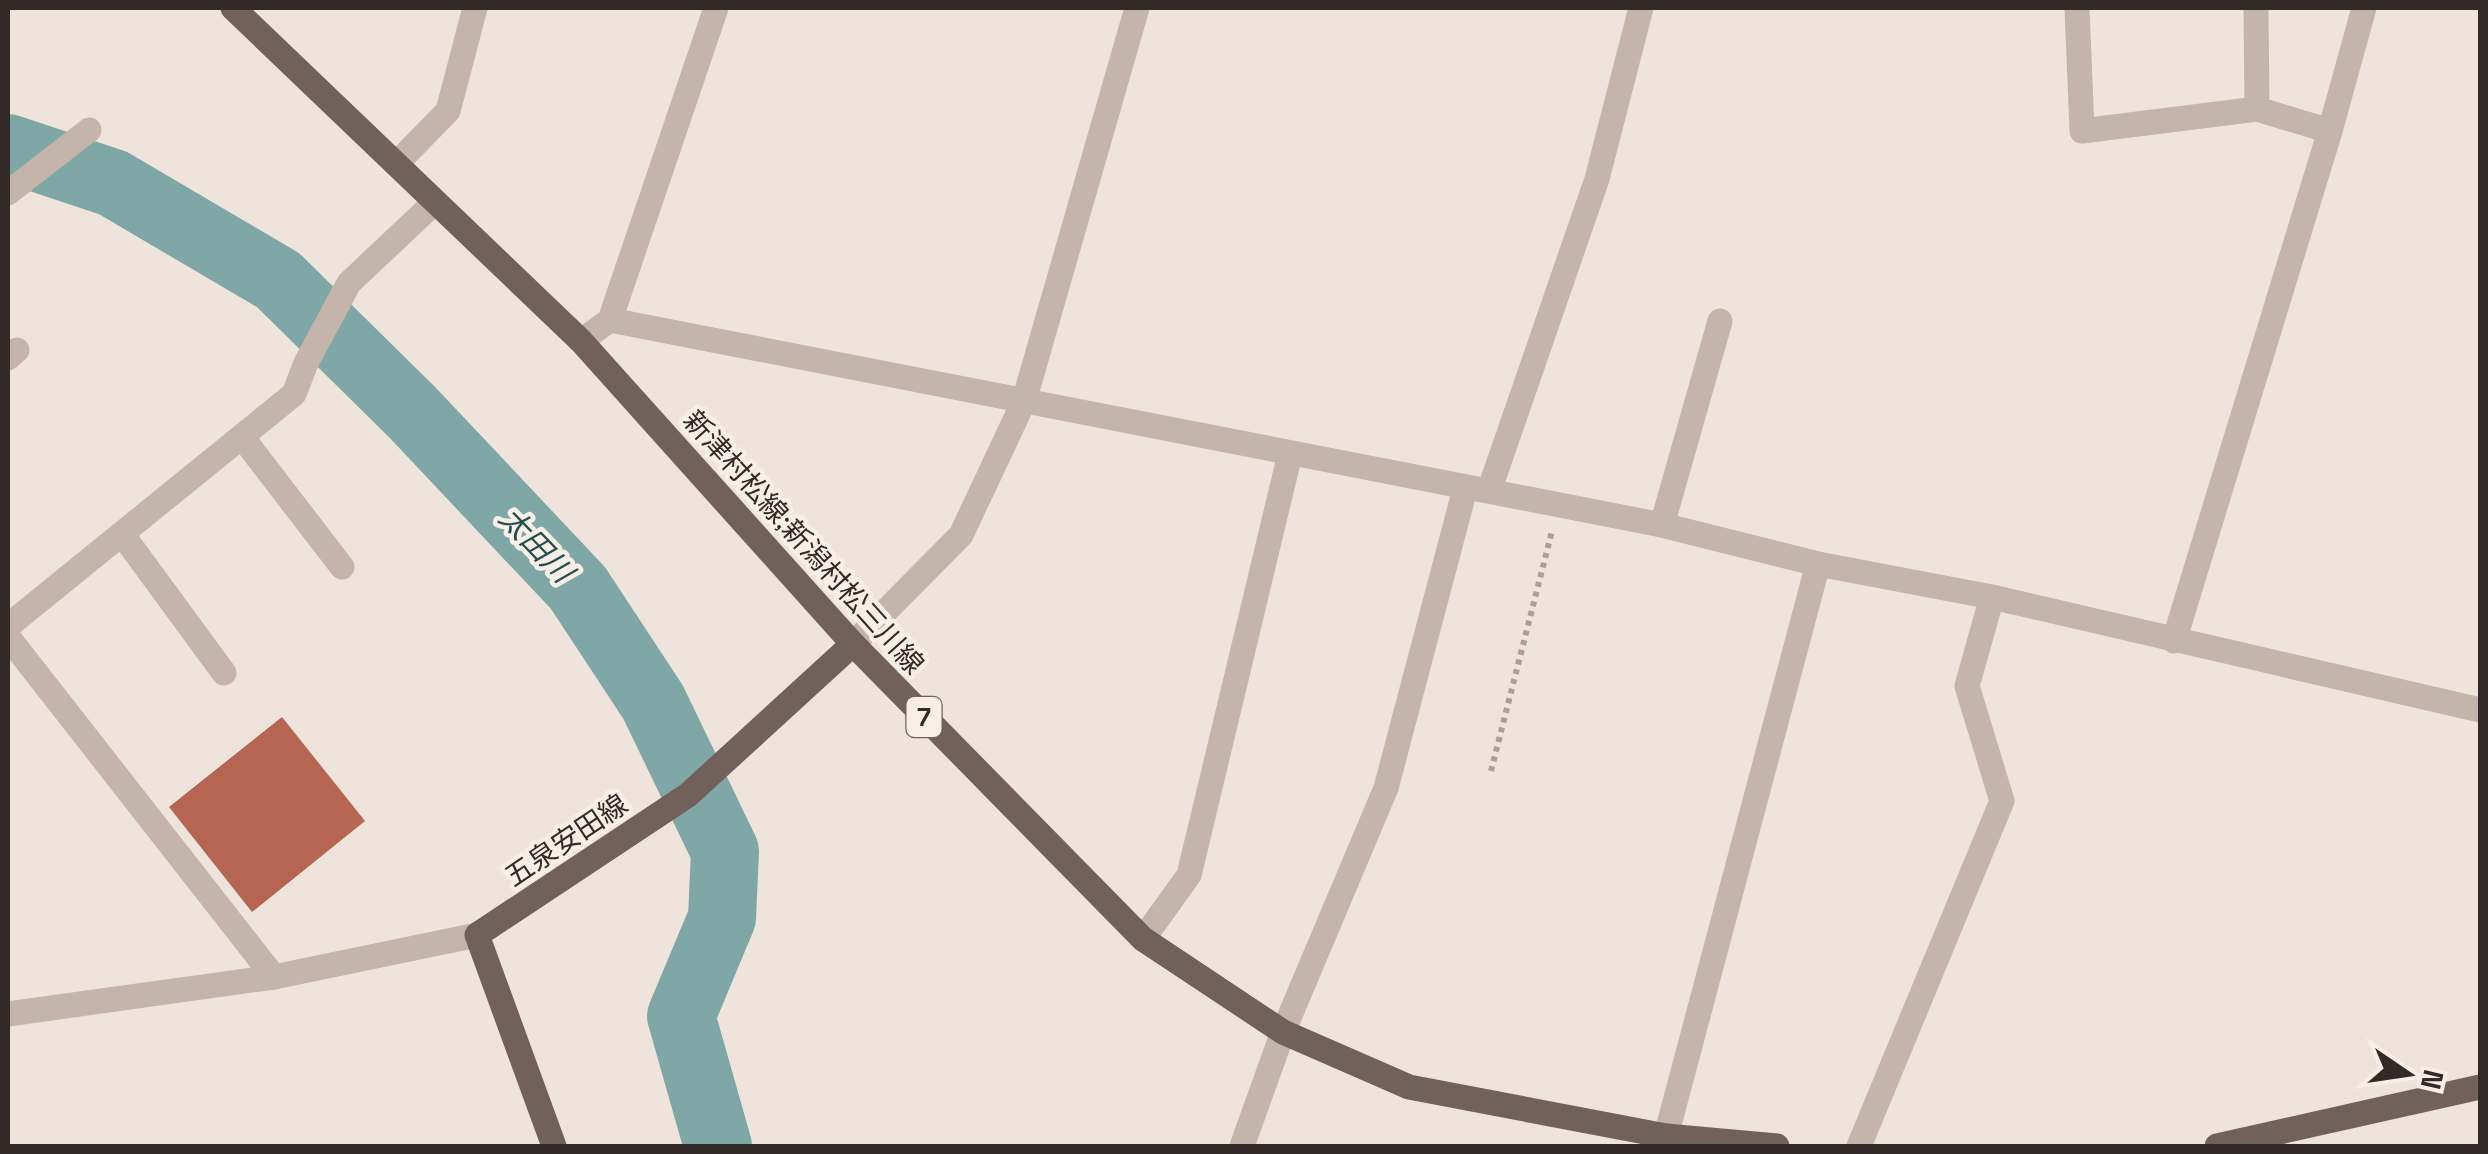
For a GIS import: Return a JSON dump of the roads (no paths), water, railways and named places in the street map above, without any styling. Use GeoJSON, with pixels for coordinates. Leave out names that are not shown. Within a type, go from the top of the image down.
{"type":"FeatureCollection","features":[{"type":"Feature","properties":{"kind":"main road","name":"新津村松線;新潟村松三川線"},"geometry":{"type":"LineString","coordinates":[[233,8],[581,341],[853,644],[1143,939],[1282,1032],[1409,1087],[1666,1136],[1777,1146]]}},
{"type":"Feature","properties":{"kind":"main road","name":"五泉安田線"},"geometry":{"type":"LineString","coordinates":[[477,935],[688,795],[853,644]]}},
{"type":"Feature","properties":{"kind":"main road"},"geometry":{"type":"LineString","coordinates":[[477,935],[554,1146]]}},
{"type":"Feature","properties":{"kind":"main road"},"geometry":{"type":"LineString","coordinates":[[2217,1146],[2480,1087]]}},
{"type":"Feature","properties":{"kind":"street"},"geometry":{"type":"LineString","coordinates":[[396,164],[448,111],[476,8]]}},
{"type":"Feature","properties":{"kind":"street"},"geometry":{"type":"LineString","coordinates":[[581,341],[610,320],[716,8]]}},
{"type":"Feature","properties":{"kind":"street"},"geometry":{"type":"LineString","coordinates":[[853,644],[960,535],[1024,401],[1137,8]]}},
{"type":"Feature","properties":{"kind":"street"},"geometry":{"type":"LineString","coordinates":[[1242,1146],[1282,1032],[1386,788],[1477,490],[1597,179],[1641,8]]}},
{"type":"Feature","properties":{"kind":"street"},"geometry":{"type":"LineString","coordinates":[[2077,8],[2082,130],[2257,109],[2330,131]]}},
{"type":"Feature","properties":{"kind":"street"},"geometry":{"type":"LineString","coordinates":[[2256,8],[2257,109]]}},
{"type":"Feature","properties":{"kind":"street"},"geometry":{"type":"LineString","coordinates":[[2174,641],[2364,8]]}},
{"type":"Feature","properties":{"kind":"street"},"geometry":{"type":"LineString","coordinates":[[8,194],[90,130]]}},
{"type":"Feature","properties":{"kind":"street"},"geometry":{"type":"LineString","coordinates":[[8,626],[294,394],[348,283],[435,202]]}},
{"type":"Feature","properties":{"kind":"street"},"geometry":{"type":"LineString","coordinates":[[610,320],[1662,525],[1818,564],[1992,597],[2480,710]]}},
{"type":"Feature","properties":{"kind":"street"},"geometry":{"type":"LineString","coordinates":[[1662,525],[1720,321]]}},
{"type":"Feature","properties":{"kind":"street"},"geometry":{"type":"LineString","coordinates":[[242,436],[342,567]]}},
{"type":"Feature","properties":{"kind":"street"},"geometry":{"type":"LineString","coordinates":[[1143,939],[1188,876],[1290,454]]}},
{"type":"Feature","properties":{"kind":"street"},"geometry":{"type":"LineString","coordinates":[[122,534],[224,674]]}},
{"type":"Feature","properties":{"kind":"street"},"geometry":{"type":"LineString","coordinates":[[1666,1136],[1818,564]]}},
{"type":"Feature","properties":{"kind":"street"},"geometry":{"type":"LineString","coordinates":[[1859,1146],[2002,801],[1968,686],[1992,597]]}},
{"type":"Feature","properties":{"kind":"street"},"geometry":{"type":"LineString","coordinates":[[8,637],[274,977]]}},
{"type":"Feature","properties":{"kind":"street"},"geometry":{"type":"LineString","coordinates":[[8,1014],[274,977],[477,935]]}},
{"type":"Feature","properties":{"kind":"waterway","name":"太田川"},"geometry":{"type":"LineString","coordinates":[[8,148],[113,183],[278,280],[412,412],[578,588],[653,702],[725,851],[722,918],[681,1016],[718,1146]]}}]}
